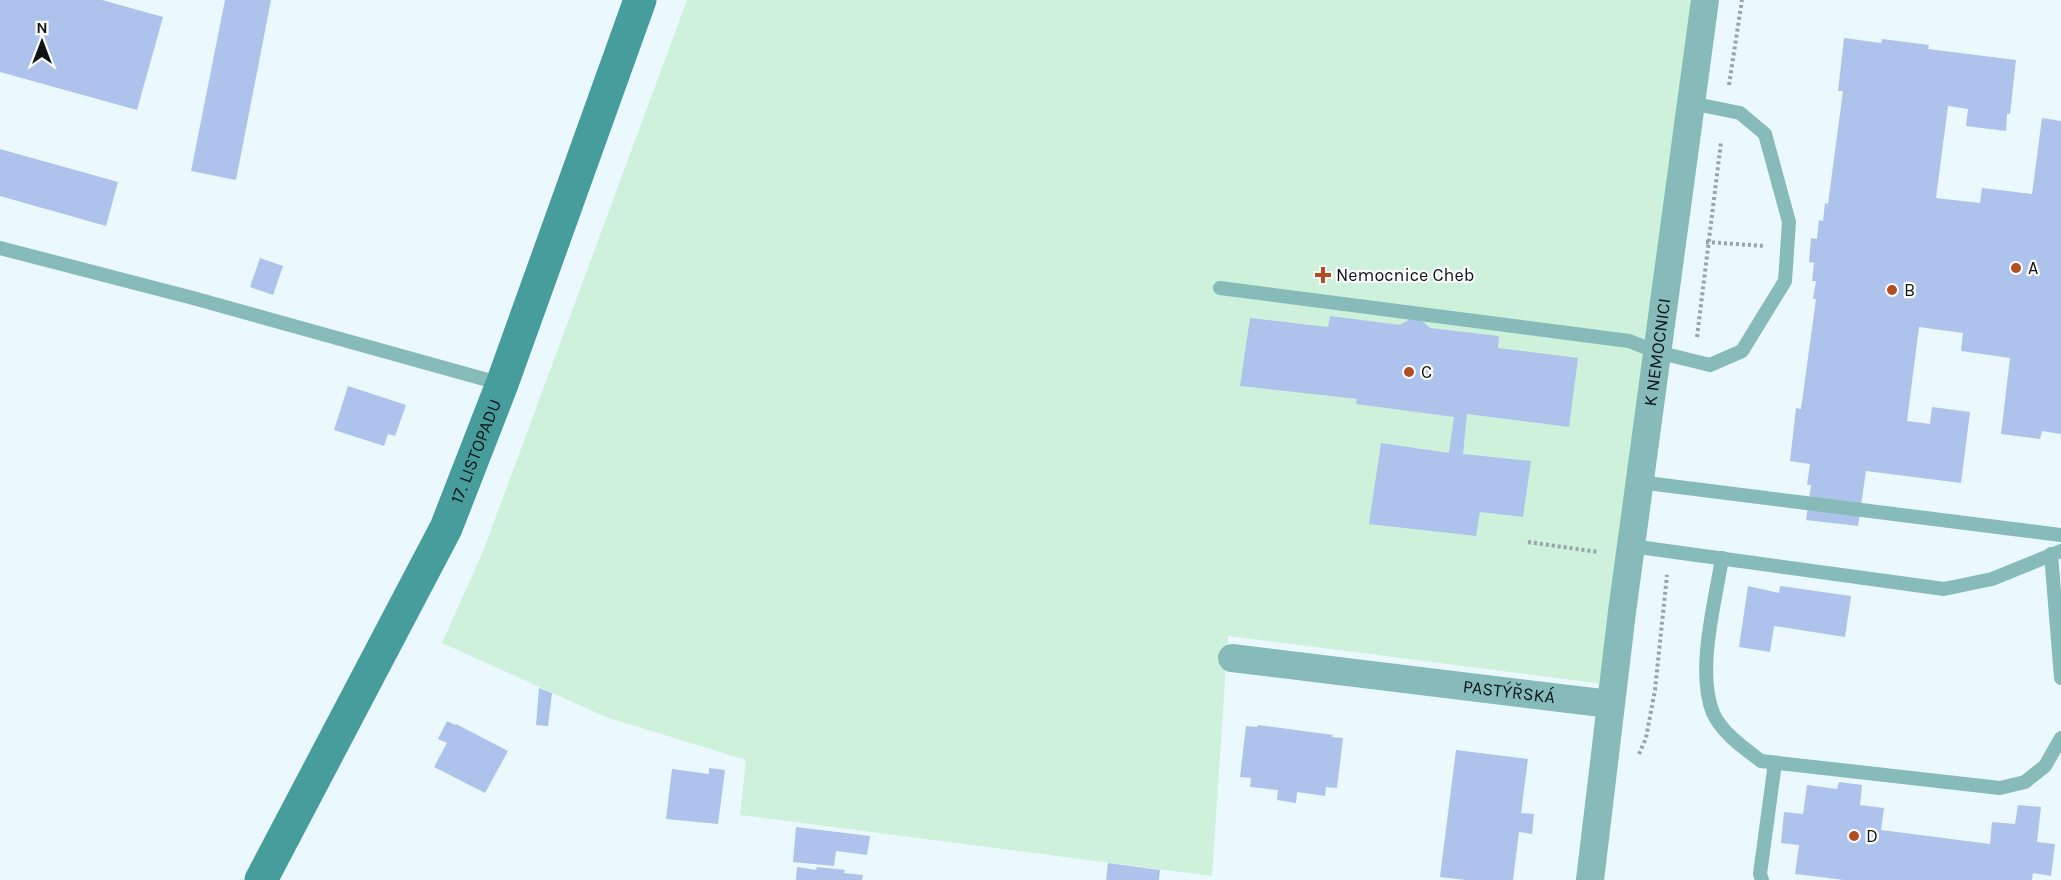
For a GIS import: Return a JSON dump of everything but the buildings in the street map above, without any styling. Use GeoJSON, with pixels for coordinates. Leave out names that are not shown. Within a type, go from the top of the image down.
{"type":"FeatureCollection","features":[{"type":"Feature","properties":{"kind":"street","name":"17. LISTOPADU"},"geometry":{"type":"LineString","coordinates":[[261,880],[446,528],[502,384],[640,0]]}},
{"type":"Feature","properties":{"kind":"street","name":"K NEMOCNICI"},"geometry":{"type":"LineString","coordinates":[[1610,704],[1705,0]]}},
{"type":"Feature","properties":{"kind":"street","name":"PASTÝŘSKÁ"},"geometry":{"type":"LineString","coordinates":[[1232,658],[1610,704]]}},
{"type":"Feature","properties":{"kind":"street"},"geometry":{"type":"LineString","coordinates":[[1590,880],[1610,704]]}},
{"type":"Feature","properties":{"kind":"lane"},"geometry":{"type":"LineString","coordinates":[[1220,288],[1629,341],[1657,352],[1710,365],[1742,351],[1785,281],[1789,222],[1765,134],[1740,113],[1691,103]]}},
{"type":"Feature","properties":{"kind":"lane"},"geometry":{"type":"LineString","coordinates":[[0,248],[193,298],[502,384]]}},
{"type":"Feature","properties":{"kind":"lane"},"geometry":{"type":"LineString","coordinates":[[1639,482],[2061,535]]}},
{"type":"Feature","properties":{"kind":"lane"},"geometry":{"type":"LineString","coordinates":[[1630,551],[1669,551],[1944,589],[1992,579],[2056,552],[2061,678]]}},
{"type":"Feature","properties":{"kind":"lane"},"geometry":{"type":"LineString","coordinates":[[1722,558],[1706,657],[1706,686],[1714,714],[1734,741],[1761,762],[2000,788],[2025,782],[2045,766],[2060,739],[2061,725]]}},
{"type":"Feature","properties":{"kind":"lane"},"geometry":{"type":"LineString","coordinates":[[1762,880],[1760,874],[1775,763]]}},
{"type":"Feature","properties":{"kind":"path"},"geometry":{"type":"LineString","coordinates":[[1728,91],[1742,0]]}},
{"type":"Feature","properties":{"kind":"path"},"geometry":{"type":"LineString","coordinates":[[1694,361],[1722,138]]}},
{"type":"Feature","properties":{"kind":"path"},"geometry":{"type":"LineString","coordinates":[[1696,241],[1756,245]]}},
{"type":"Feature","properties":{"kind":"path"},"geometry":{"type":"LineString","coordinates":[[1528,542],[1630,551]]}},
{"type":"Feature","properties":{"kind":"path"},"geometry":{"type":"LineString","coordinates":[[1655,690],[1669,551]]}},
{"type":"Feature","properties":{"kind":"green space","name":"Nemocnice Cheb"},"geometry":{"type":"Polygon","coordinates":[[[687,0],[1705,0],[1612,685],[1228,636],[1212,876],[740,815],[746,760],[606,717],[442,643],[484,549],[687,0]]]}},
{"type":"Feature","properties":{"kind":"place","name":"A"},"geometry":{"type":"Point","coordinates":[2016,268]}},
{"type":"Feature","properties":{"kind":"place","name":"Nemocnice Cheb"},"geometry":{"type":"Point","coordinates":[1323,275]}},
{"type":"Feature","properties":{"kind":"place","name":"B"},"geometry":{"type":"Point","coordinates":[1892,290]}},
{"type":"Feature","properties":{"kind":"place","name":"C"},"geometry":{"type":"Point","coordinates":[1409,372]}},
{"type":"Feature","properties":{"kind":"place","name":"D"},"geometry":{"type":"Point","coordinates":[1854,836]}}]}
